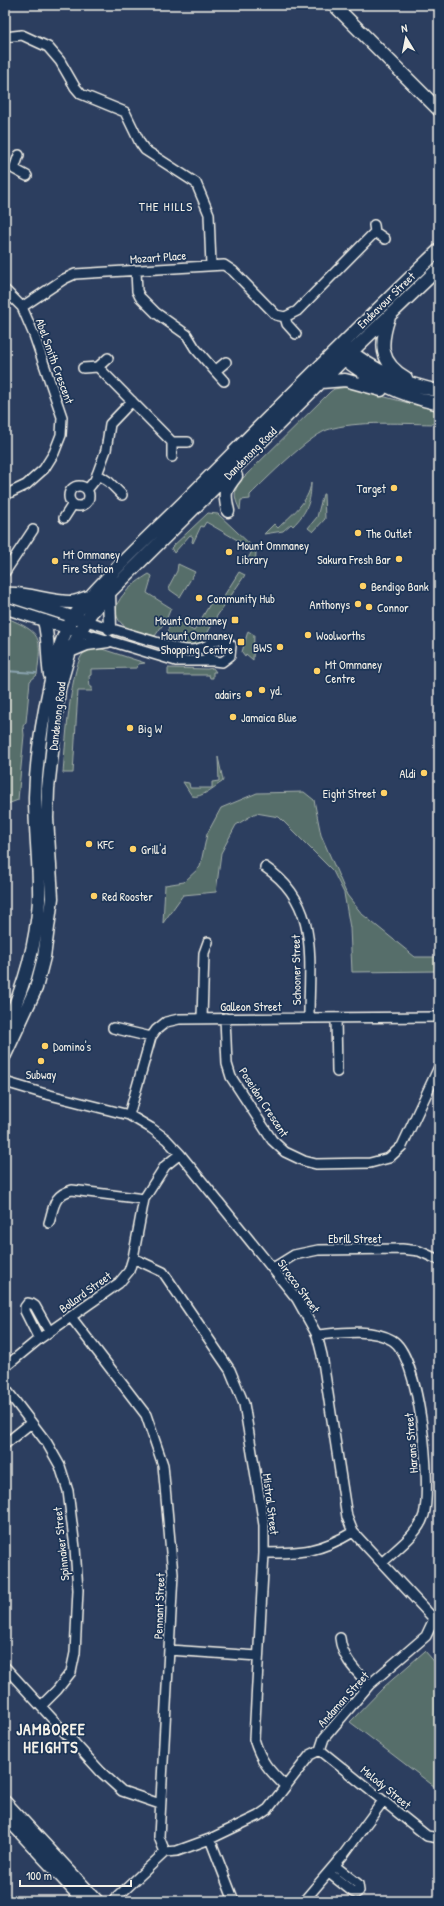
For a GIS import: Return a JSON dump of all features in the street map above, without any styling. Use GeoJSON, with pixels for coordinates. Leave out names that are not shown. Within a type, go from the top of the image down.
{"type":"FeatureCollection","features":[{"type":"Feature","properties":{"kind":"main road"},"geometry":{"type":"LineString","coordinates":[[334,5],[439,110]]}},
{"type":"Feature","properties":{"kind":"main road"},"geometry":{"type":"LineString","coordinates":[[344,5],[439,101]]}},
{"type":"Feature","properties":{"kind":"main road","name":"Endeavour Street"},"geometry":{"type":"LineString","coordinates":[[337,348],[439,250]]}},
{"type":"Feature","properties":{"kind":"main road","name":"Endeavour Street"},"geometry":{"type":"LineString","coordinates":[[349,354],[439,268]]}},
{"type":"Feature","properties":{"kind":"main road"},"geometry":{"type":"LineString","coordinates":[[390,314],[382,341],[384,355],[394,369],[423,388]]}},
{"type":"Feature","properties":{"kind":"main road"},"geometry":{"type":"LineString","coordinates":[[337,348],[379,372],[423,388],[439,391]]}},
{"type":"Feature","properties":{"kind":"main road","name":"Dandenong Road"},"geometry":{"type":"LineString","coordinates":[[5,1028],[16,1005],[28,968],[36,928],[39,900],[36,796],[46,706],[51,682],[67,628],[73,617],[89,596],[337,348]]}},
{"type":"Feature","properties":{"kind":"main road"},"geometry":{"type":"LineString","coordinates":[[349,354],[364,374],[398,393]]}},
{"type":"Feature","properties":{"kind":"main road","name":"Dandenong Road"},"geometry":{"type":"LineString","coordinates":[[5,1055],[36,988],[44,957],[52,898],[48,789],[59,689],[70,651],[87,626],[90,613],[349,354]]}},
{"type":"Feature","properties":{"kind":"main road"},"geometry":{"type":"LineString","coordinates":[[321,382],[346,380],[439,404]]}},
{"type":"Feature","properties":{"kind":"main road"},"geometry":{"type":"LineString","coordinates":[[228,511],[225,495],[226,488],[237,475],[243,460]]}},
{"type":"Feature","properties":{"kind":"main road"},"geometry":{"type":"LineString","coordinates":[[5,594],[16,592],[50,600],[73,602],[89,596]]}},
{"type":"Feature","properties":{"kind":"main road"},"geometry":{"type":"LineString","coordinates":[[70,651],[109,635],[109,593]]}},
{"type":"Feature","properties":{"kind":"main road"},"geometry":{"type":"LineString","coordinates":[[44,621],[47,635],[47,653],[51,682]]}},
{"type":"Feature","properties":{"kind":"main road"},"geometry":{"type":"LineString","coordinates":[[5,1802],[97,1901]]}},
{"type":"Feature","properties":{"kind":"main road"},"geometry":{"type":"LineString","coordinates":[[5,1816],[84,1901]]}},
{"type":"Feature","properties":{"kind":"street"},"geometry":{"type":"LineString","coordinates":[[5,37],[22,35],[48,47],[60,61],[75,87],[81,94],[125,112],[145,150],[196,183],[208,214],[211,265]]}},
{"type":"Feature","properties":{"kind":"street"},"geometry":{"type":"LineString","coordinates":[[14,169],[19,154]]}},
{"type":"Feature","properties":{"kind":"street"},"geometry":{"type":"LineString","coordinates":[[5,172],[14,169],[27,176]]}},
{"type":"Feature","properties":{"kind":"street"},"geometry":{"type":"LineString","coordinates":[[285,317],[297,311],[374,228],[386,239]]}},
{"type":"Feature","properties":{"kind":"street","name":"Mozart Place"},"geometry":{"type":"LineString","coordinates":[[22,307],[64,279],[75,274],[211,265],[224,266],[233,271],[276,315],[285,317],[287,324],[296,334]]}},
{"type":"Feature","properties":{"kind":"street"},"geometry":{"type":"LineString","coordinates":[[136,271],[137,291],[140,297],[156,313],[187,335],[224,381]]}},
{"type":"Feature","properties":{"kind":"street","name":"Abel Smith Crescent"},"geometry":{"type":"LineString","coordinates":[[5,290],[22,307],[34,335],[62,417],[61,435],[54,453],[44,469],[26,485],[5,495]]}},
{"type":"Feature","properties":{"kind":"street"},"geometry":{"type":"LineString","coordinates":[[83,368],[98,367],[108,358]]}},
{"type":"Feature","properties":{"kind":"street"},"geometry":{"type":"LineString","coordinates":[[215,371],[226,362]]}},
{"type":"Feature","properties":{"kind":"street"},"geometry":{"type":"LineString","coordinates":[[98,367],[172,442],[172,457]]}},
{"type":"Feature","properties":{"kind":"street"},"geometry":{"type":"LineString","coordinates":[[73,504],[80,505],[86,503],[88,497],[87,490],[98,474],[106,450],[110,424],[132,401]]}},
{"type":"Feature","properties":{"kind":"street"},"geometry":{"type":"LineString","coordinates":[[172,442],[188,442]]}},
{"type":"Feature","properties":{"kind":"street"},"geometry":{"type":"LineString","coordinates":[[98,474],[109,482],[122,495]]}},
{"type":"Feature","properties":{"kind":"street"},"geometry":{"type":"LineString","coordinates":[[73,504],[70,499],[71,490],[80,486],[87,490]]}},
{"type":"Feature","properties":{"kind":"street"},"geometry":{"type":"LineString","coordinates":[[64,518],[73,504]]}},
{"type":"Feature","properties":{"kind":"street"},"geometry":{"type":"LineString","coordinates":[[5,572],[33,530]]}},
{"type":"Feature","properties":{"kind":"street"},"geometry":{"type":"LineString","coordinates":[[5,594],[73,617],[87,626],[159,656],[176,661],[222,662],[228,659],[232,649],[228,642],[222,639],[215,640],[209,645],[197,649],[189,651],[179,650],[109,635],[87,626],[67,628],[5,608]]}},
{"type":"Feature","properties":{"kind":"street"},"geometry":{"type":"LineString","coordinates":[[209,645],[208,655],[214,661]]}},
{"type":"Feature","properties":{"kind":"street","name":"Schooner Street"},"geometry":{"type":"LineString","coordinates":[[265,867],[276,874],[296,897],[307,923],[310,952],[309,1017]]}},
{"type":"Feature","properties":{"kind":"street"},"geometry":{"type":"LineString","coordinates":[[202,1018],[204,953],[208,942]]}},
{"type":"Feature","properties":{"kind":"street","name":"Galleon Street"},"geometry":{"type":"LineString","coordinates":[[129,1115],[151,1037],[156,1030],[166,1022],[179,1019],[202,1018],[439,1017]]}},
{"type":"Feature","properties":{"kind":"street","name":"Poseidon Crescent"},"geometry":{"type":"LineString","coordinates":[[225,1018],[227,1064],[231,1077],[272,1140],[285,1152],[304,1161],[316,1164],[370,1163],[389,1158],[402,1146],[439,1067]]}},
{"type":"Feature","properties":{"kind":"street"},"geometry":{"type":"LineString","coordinates":[[336,1018],[337,1072]]}},
{"type":"Feature","properties":{"kind":"street"},"geometry":{"type":"LineString","coordinates":[[113,1028],[151,1037]]}},
{"type":"Feature","properties":{"kind":"street","name":"Sirocco Street"},"geometry":{"type":"LineString","coordinates":[[5,1082],[42,1094],[129,1115],[151,1128],[166,1139],[180,1154],[273,1268],[297,1299],[317,1335],[322,1355],[347,1516],[353,1532],[436,1619]]}},
{"type":"Feature","properties":{"kind":"street","name":"Bollard Street"},"geometry":{"type":"LineString","coordinates":[[5,1367],[39,1339],[119,1283],[129,1270],[133,1258],[144,1198],[165,1166],[180,1154]]}},
{"type":"Feature","properties":{"kind":"street"},"geometry":{"type":"LineString","coordinates":[[49,1223],[56,1198],[64,1192],[72,1190],[144,1198]]}},
{"type":"Feature","properties":{"kind":"street","name":"Ebrill Street"},"geometry":{"type":"LineString","coordinates":[[273,1268],[294,1255],[318,1250],[402,1249],[419,1251],[439,1260]]}},
{"type":"Feature","properties":{"kind":"street","name":"Mistral Street"},"geometry":{"type":"LineString","coordinates":[[133,1258],[163,1272],[230,1370],[244,1404],[264,1525],[264,1553],[254,1739],[259,1757],[272,1774],[285,1786]]}},
{"type":"Feature","properties":{"kind":"street"},"geometry":{"type":"LineString","coordinates":[[39,1339],[25,1311],[25,1307],[28,1303],[36,1306],[49,1332]]}},
{"type":"Feature","properties":{"kind":"street","name":"Pennant Street"},"geometry":{"type":"LineString","coordinates":[[71,1317],[146,1415],[162,1465],[173,1574],[159,1837],[165,1852]]}},
{"type":"Feature","properties":{"kind":"street","name":"Harans Street"},"geometry":{"type":"LineString","coordinates":[[317,1335],[376,1333],[393,1340],[402,1351],[409,1366],[419,1403],[425,1450],[424,1515],[416,1531],[382,1563]]}},
{"type":"Feature","properties":{"kind":"street","name":"Spinnaker Street"},"geometry":{"type":"LineString","coordinates":[[5,1388],[47,1443],[60,1466],[68,1491],[76,1548],[78,1590],[75,1653],[71,1672],[57,1690],[42,1705]]}},
{"type":"Feature","properties":{"kind":"street"},"geometry":{"type":"LineString","coordinates":[[5,1444],[31,1423]]}},
{"type":"Feature","properties":{"kind":"street"},"geometry":{"type":"LineString","coordinates":[[264,1553],[298,1553],[317,1550],[353,1532]]}},
{"type":"Feature","properties":{"kind":"street","name":"Andaman Street"},"geometry":{"type":"LineString","coordinates":[[165,1852],[177,1851],[210,1839],[263,1813],[268,1809],[310,1755],[320,1750],[324,1738],[369,1685],[426,1636],[436,1619]]}},
{"type":"Feature","properties":{"kind":"street"},"geometry":{"type":"LineString","coordinates":[[340,1638],[341,1648],[346,1659],[369,1685]]}},
{"type":"Feature","properties":{"kind":"street"},"geometry":{"type":"LineString","coordinates":[[169,1650],[258,1656]]}},
{"type":"Feature","properties":{"kind":"street"},"geometry":{"type":"LineString","coordinates":[[5,1666],[42,1705],[101,1772],[122,1791],[160,1804]]}},
{"type":"Feature","properties":{"kind":"street","name":"Melody Street"},"geometry":{"type":"LineString","coordinates":[[320,1750],[427,1836],[439,1838]]}},
{"type":"Feature","properties":{"kind":"street"},"geometry":{"type":"LineString","coordinates":[[304,1901],[332,1869],[383,1801]]}},
{"type":"Feature","properties":{"kind":"street"},"geometry":{"type":"LineString","coordinates":[[210,1839],[234,1901]]}},
{"type":"Feature","properties":{"kind":"street"},"geometry":{"type":"LineString","coordinates":[[113,1901],[165,1852]]}},
{"type":"Feature","properties":{"kind":"green space"},"geometry":{"type":"Polygon","coordinates":[[[347,387],[439,411],[439,424],[367,424],[352,425],[327,430],[309,441],[287,460],[250,495],[250,499],[241,500],[240,510],[236,502],[235,492],[240,481],[330,392],[334,389],[347,387]]]}},
{"type":"Feature","properties":{"kind":"green space"},"geometry":{"type":"Polygon","coordinates":[[[311,483],[309,501],[305,511],[298,521],[293,526],[291,524],[283,531],[264,534],[274,524],[278,528],[299,508],[310,490],[311,483]]]}},
{"type":"Feature","properties":{"kind":"green space"},"geometry":{"type":"Polygon","coordinates":[[[323,494],[325,519],[313,532],[308,528],[317,517],[323,494]]]}},
{"type":"Feature","properties":{"kind":"green space"},"geometry":{"type":"Polygon","coordinates":[[[208,513],[218,514],[252,546],[256,553],[255,566],[247,561],[253,549],[206,522],[203,527],[201,526],[193,543],[193,537],[190,535],[174,553],[171,548],[208,513]]]}},
{"type":"Feature","properties":{"kind":"green space"},"geometry":{"type":"Polygon","coordinates":[[[178,564],[195,572],[180,597],[170,590],[169,586],[177,571],[178,564]]]}},
{"type":"Feature","properties":{"kind":"green space"},"geometry":{"type":"Polygon","coordinates":[[[239,572],[245,575],[200,643],[189,645],[165,638],[166,633],[174,619],[194,631],[213,599],[220,602],[239,572]]]}},
{"type":"Feature","properties":{"kind":"green space"},"geometry":{"type":"Polygon","coordinates":[[[149,574],[152,576],[147,593],[171,608],[166,620],[155,636],[134,630],[122,624],[117,617],[116,609],[118,602],[123,595],[149,574]]]}},
{"type":"Feature","properties":{"kind":"green space"},"geometry":{"type":"Polygon","coordinates":[[[5,617],[17,622],[33,632],[37,637],[39,652],[37,675],[30,681],[26,722],[23,726],[24,735],[18,800],[5,805],[5,617]]]}},
{"type":"Feature","properties":{"kind":"green space"},"geometry":{"type":"Polygon","coordinates":[[[248,631],[254,635],[253,660],[246,654],[245,656],[242,652],[248,631]]]}},
{"type":"Feature","properties":{"kind":"green space"},"geometry":{"type":"Polygon","coordinates":[[[99,648],[145,663],[138,664],[137,668],[91,669],[91,675],[89,676],[92,691],[78,691],[73,773],[63,773],[74,677],[82,655],[90,650],[99,648]]]}},
{"type":"Feature","properties":{"kind":"green space"},"geometry":{"type":"Polygon","coordinates":[[[168,668],[213,668],[216,672],[213,672],[213,678],[210,678],[209,675],[168,675],[168,668]]]}},
{"type":"Feature","properties":{"kind":"green space"},"geometry":{"type":"Polygon","coordinates":[[[218,757],[223,780],[222,782],[200,796],[192,796],[183,782],[189,783],[190,788],[212,788],[212,782],[219,781],[218,757]]]}},
{"type":"Feature","properties":{"kind":"green space"},"geometry":{"type":"Polygon","coordinates":[[[304,792],[314,800],[321,835],[347,895],[362,914],[415,957],[439,957],[439,971],[352,972],[350,928],[344,893],[333,871],[279,817],[256,813],[236,825],[221,853],[216,892],[183,895],[163,923],[165,885],[184,882],[200,867],[207,834],[221,808],[257,793],[304,792]]]}},
{"type":"Feature","properties":{"kind":"green space"},"geometry":{"type":"Polygon","coordinates":[[[425,1651],[439,1667],[439,1790],[350,1722],[385,1686],[425,1651]]]}},
{"type":"Feature","properties":{"kind":"waterway"},"geometry":{"type":"LineString","coordinates":[[5,671],[36,673]]}},
{"type":"Feature","properties":{"kind":"place","name":"Target"},"geometry":{"type":"Point","coordinates":[394,488]}},
{"type":"Feature","properties":{"kind":"place","name":"The Outlet"},"geometry":{"type":"Point","coordinates":[358,533]}},
{"type":"Feature","properties":{"kind":"place","name":"Mount Ommaney Library"},"geometry":{"type":"Point","coordinates":[229,552]}},
{"type":"Feature","properties":{"kind":"place","name":"Sakura Fresh Bar"},"geometry":{"type":"Point","coordinates":[399,559]}},
{"type":"Feature","properties":{"kind":"place","name":"Mt Ommaney Fire Station"},"geometry":{"type":"Point","coordinates":[55,561]}},
{"type":"Feature","properties":{"kind":"place","name":"Bendigo Bank"},"geometry":{"type":"Point","coordinates":[363,586]}},
{"type":"Feature","properties":{"kind":"place","name":"Community Hub"},"geometry":{"type":"Point","coordinates":[199,598]}},
{"type":"Feature","properties":{"kind":"place","name":"Anthonys"},"geometry":{"type":"Point","coordinates":[358,604]}},
{"type":"Feature","properties":{"kind":"place","name":"Connor"},"geometry":{"type":"Point","coordinates":[369,607]}},
{"type":"Feature","properties":{"kind":"place","name":"Mount Ommaney"},"geometry":{"type":"Point","coordinates":[235,620]}},
{"type":"Feature","properties":{"kind":"place","name":"Woolworths"},"geometry":{"type":"Point","coordinates":[308,635]}},
{"type":"Feature","properties":{"kind":"place","name":"Mount Ommaney Shopping Centre"},"geometry":{"type":"Point","coordinates":[241,642]}},
{"type":"Feature","properties":{"kind":"place","name":"BWS"},"geometry":{"type":"Point","coordinates":[280,647]}},
{"type":"Feature","properties":{"kind":"place","name":"Mt Ommaney Centre"},"geometry":{"type":"Point","coordinates":[317,671]}},
{"type":"Feature","properties":{"kind":"place","name":"yd."},"geometry":{"type":"Point","coordinates":[262,690]}},
{"type":"Feature","properties":{"kind":"place","name":"adairs"},"geometry":{"type":"Point","coordinates":[249,694]}},
{"type":"Feature","properties":{"kind":"place","name":"Jamaica Blue"},"geometry":{"type":"Point","coordinates":[233,717]}},
{"type":"Feature","properties":{"kind":"place","name":"Big W"},"geometry":{"type":"Point","coordinates":[130,728]}},
{"type":"Feature","properties":{"kind":"place","name":"Aldi"},"geometry":{"type":"Point","coordinates":[424,773]}},
{"type":"Feature","properties":{"kind":"place","name":"Eight Street"},"geometry":{"type":"Point","coordinates":[384,793]}},
{"type":"Feature","properties":{"kind":"place","name":"KFC"},"geometry":{"type":"Point","coordinates":[89,844]}},
{"type":"Feature","properties":{"kind":"place","name":"Grill'd"},"geometry":{"type":"Point","coordinates":[133,849]}},
{"type":"Feature","properties":{"kind":"place","name":"Red Rooster"},"geometry":{"type":"Point","coordinates":[94,896]}},
{"type":"Feature","properties":{"kind":"place","name":"Domino's"},"geometry":{"type":"Point","coordinates":[45,1046]}},
{"type":"Feature","properties":{"kind":"place","name":"Subway"},"geometry":{"type":"Point","coordinates":[41,1061]}},
{"type":"Feature","properties":{"kind":"district","name":"THE HILLS"},"geometry":{"type":"Point","coordinates":[166,206]}},
{"type":"Feature","properties":{"kind":"district","name":"JAMBOREE HEIGHTS"},"geometry":{"type":"Point","coordinates":[51,1738]}}]}
